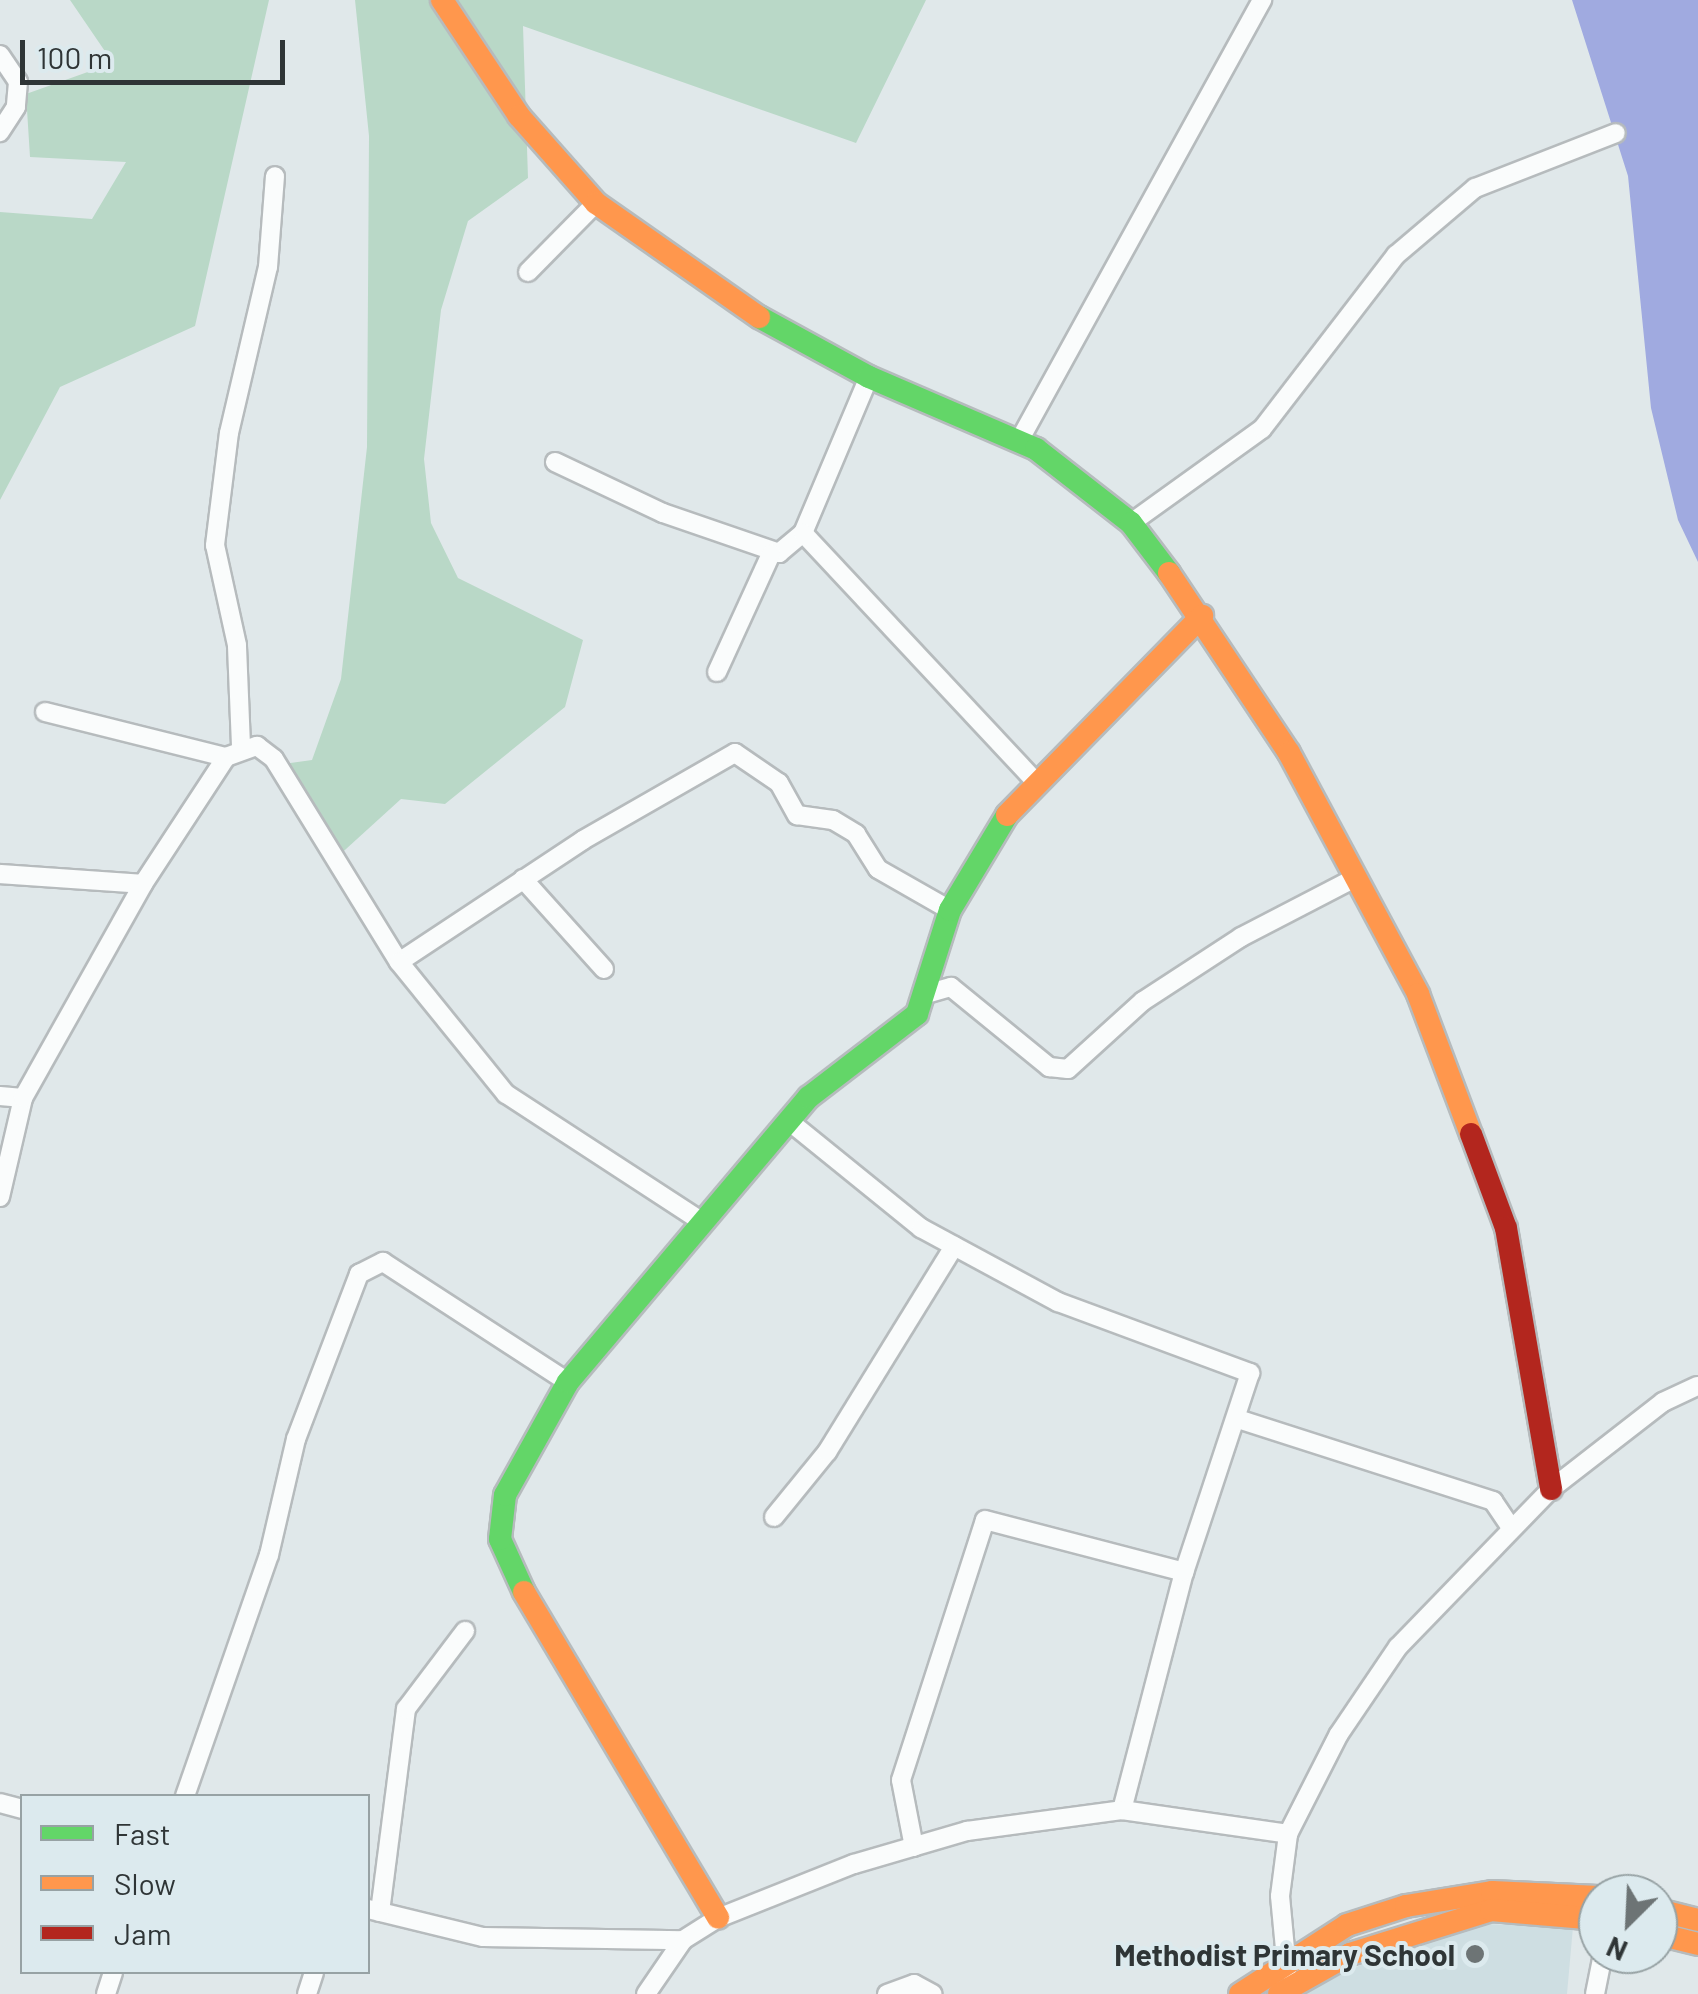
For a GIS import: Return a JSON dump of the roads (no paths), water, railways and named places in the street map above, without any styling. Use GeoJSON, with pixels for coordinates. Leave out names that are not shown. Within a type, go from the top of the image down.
{"type":"FeatureCollection","features":[{"type":"Feature","properties":{"kind":"street"},"geometry":{"type":"LineString","coordinates":[[442,0],[518,116],[596,203],[754,314],[869,377],[1019,442],[1131,523],[1202,616],[1289,754],[1418,994],[1506,1228],[1551,1489]]}},
{"type":"Feature","properties":{"kind":"street"},"geometry":{"type":"LineString","coordinates":[[1019,442],[1262,0]]}},
{"type":"Feature","properties":{"kind":"street"},"geometry":{"type":"LineString","coordinates":[[0,55],[18,82],[16,107],[0,132]]}},
{"type":"Feature","properties":{"kind":"street"},"geometry":{"type":"LineString","coordinates":[[1131,523],[1262,429],[1396,255],[1475,188],[1616,133]]}},
{"type":"Feature","properties":{"kind":"street"},"geometry":{"type":"LineString","coordinates":[[0,1197],[23,1098],[142,884],[234,752],[237,646],[215,545],[229,432],[268,267],[275,176]]}},
{"type":"Feature","properties":{"kind":"street"},"geometry":{"type":"LineString","coordinates":[[528,272],[596,203]]}},
{"type":"Feature","properties":{"kind":"street"},"geometry":{"type":"LineString","coordinates":[[717,672],[771,554],[802,533],[869,377]]}},
{"type":"Feature","properties":{"kind":"street"},"geometry":{"type":"LineString","coordinates":[[554,462],[771,554]]}},
{"type":"Feature","properties":{"kind":"street"},"geometry":{"type":"LineString","coordinates":[[802,533],[1036,782]]}},
{"type":"Feature","properties":{"kind":"street"},"geometry":{"type":"LineString","coordinates":[[718,1918],[542,1633],[500,1539],[520,1457],[568,1382],[809,1097],[917,1014],[950,910],[971,863],[1036,782],[1202,616]]}},
{"type":"Feature","properties":{"kind":"street"},"geometry":{"type":"LineString","coordinates":[[46,712],[274,759],[399,962],[506,1094],[702,1221]]}},
{"type":"Feature","properties":{"kind":"street"},"geometry":{"type":"LineString","coordinates":[[399,962],[522,879],[735,752],[779,783],[796,815],[844,827],[878,869],[950,910]]}},
{"type":"Feature","properties":{"kind":"street"},"geometry":{"type":"LineString","coordinates":[[0,874],[142,884]]}},
{"type":"Feature","properties":{"kind":"street"},"geometry":{"type":"LineString","coordinates":[[926,994],[951,988],[1048,1067],[1068,1069],[1143,1001],[1241,937],[1356,878]]}},
{"type":"Feature","properties":{"kind":"street"},"geometry":{"type":"LineString","coordinates":[[522,879],[604,968]]}},
{"type":"Feature","properties":{"kind":"street"},"geometry":{"type":"LineString","coordinates":[[0,1096],[23,1098]]}},
{"type":"Feature","properties":{"kind":"street"},"geometry":{"type":"LineString","coordinates":[[790,1122],[954,1246],[1058,1302],[1240,1363],[1252,1380],[1184,1572],[1122,1810]]}},
{"type":"Feature","properties":{"kind":"street"},"geometry":{"type":"LineString","coordinates":[[774,1518],[827,1452],[954,1246]]}},
{"type":"Feature","properties":{"kind":"street"},"geometry":{"type":"LineString","coordinates":[[186,1794],[269,1555],[296,1439],[358,1274],[384,1262],[568,1382]]}},
{"type":"Feature","properties":{"kind":"street"},"geometry":{"type":"LineString","coordinates":[[1578,1918],[1491,1910],[1367,1948],[1285,1990],[1280,1896],[1288,1834],[1340,1734],[1398,1647],[1551,1489],[1662,1402],[1698,1386]]}},
{"type":"Feature","properties":{"kind":"street"},"geometry":{"type":"LineString","coordinates":[[1241,1420],[1482,1496],[1511,1528]]}},
{"type":"Feature","properties":{"kind":"street"},"geometry":{"type":"LineString","coordinates":[[914,1847],[901,1780],[985,1520],[1184,1572]]}},
{"type":"Feature","properties":{"kind":"street"},"geometry":{"type":"LineString","coordinates":[[466,1632],[406,1709],[374,1910],[483,1937],[683,1940]]}},
{"type":"Feature","properties":{"kind":"street"},"geometry":{"type":"LineString","coordinates":[[646,1994],[683,1940],[718,1918],[914,1847],[1058,1815],[1122,1810],[1288,1834]]}},
{"type":"Feature","properties":{"kind":"street"},"geometry":{"type":"LineString","coordinates":[[1240,1994],[1286,1960],[1347,1925],[1406,1906],[1492,1892],[1578,1896]]}},
{"type":"Feature","properties":{"kind":"street"},"geometry":{"type":"LineString","coordinates":[[888,1994],[914,1984],[932,1994]]}},
{"type":"Feature","properties":{"kind":"water"},"geometry":{"type":"Polygon","coordinates":[[[1572,0],[1698,0],[1698,562],[1678,520],[1651,408],[1628,176],[1572,0]]]}},
{"type":"Feature","properties":{"kind":"place","name":"Methodist Primary School"},"geometry":{"type":"Point","coordinates":[1475,1954]}}]}
